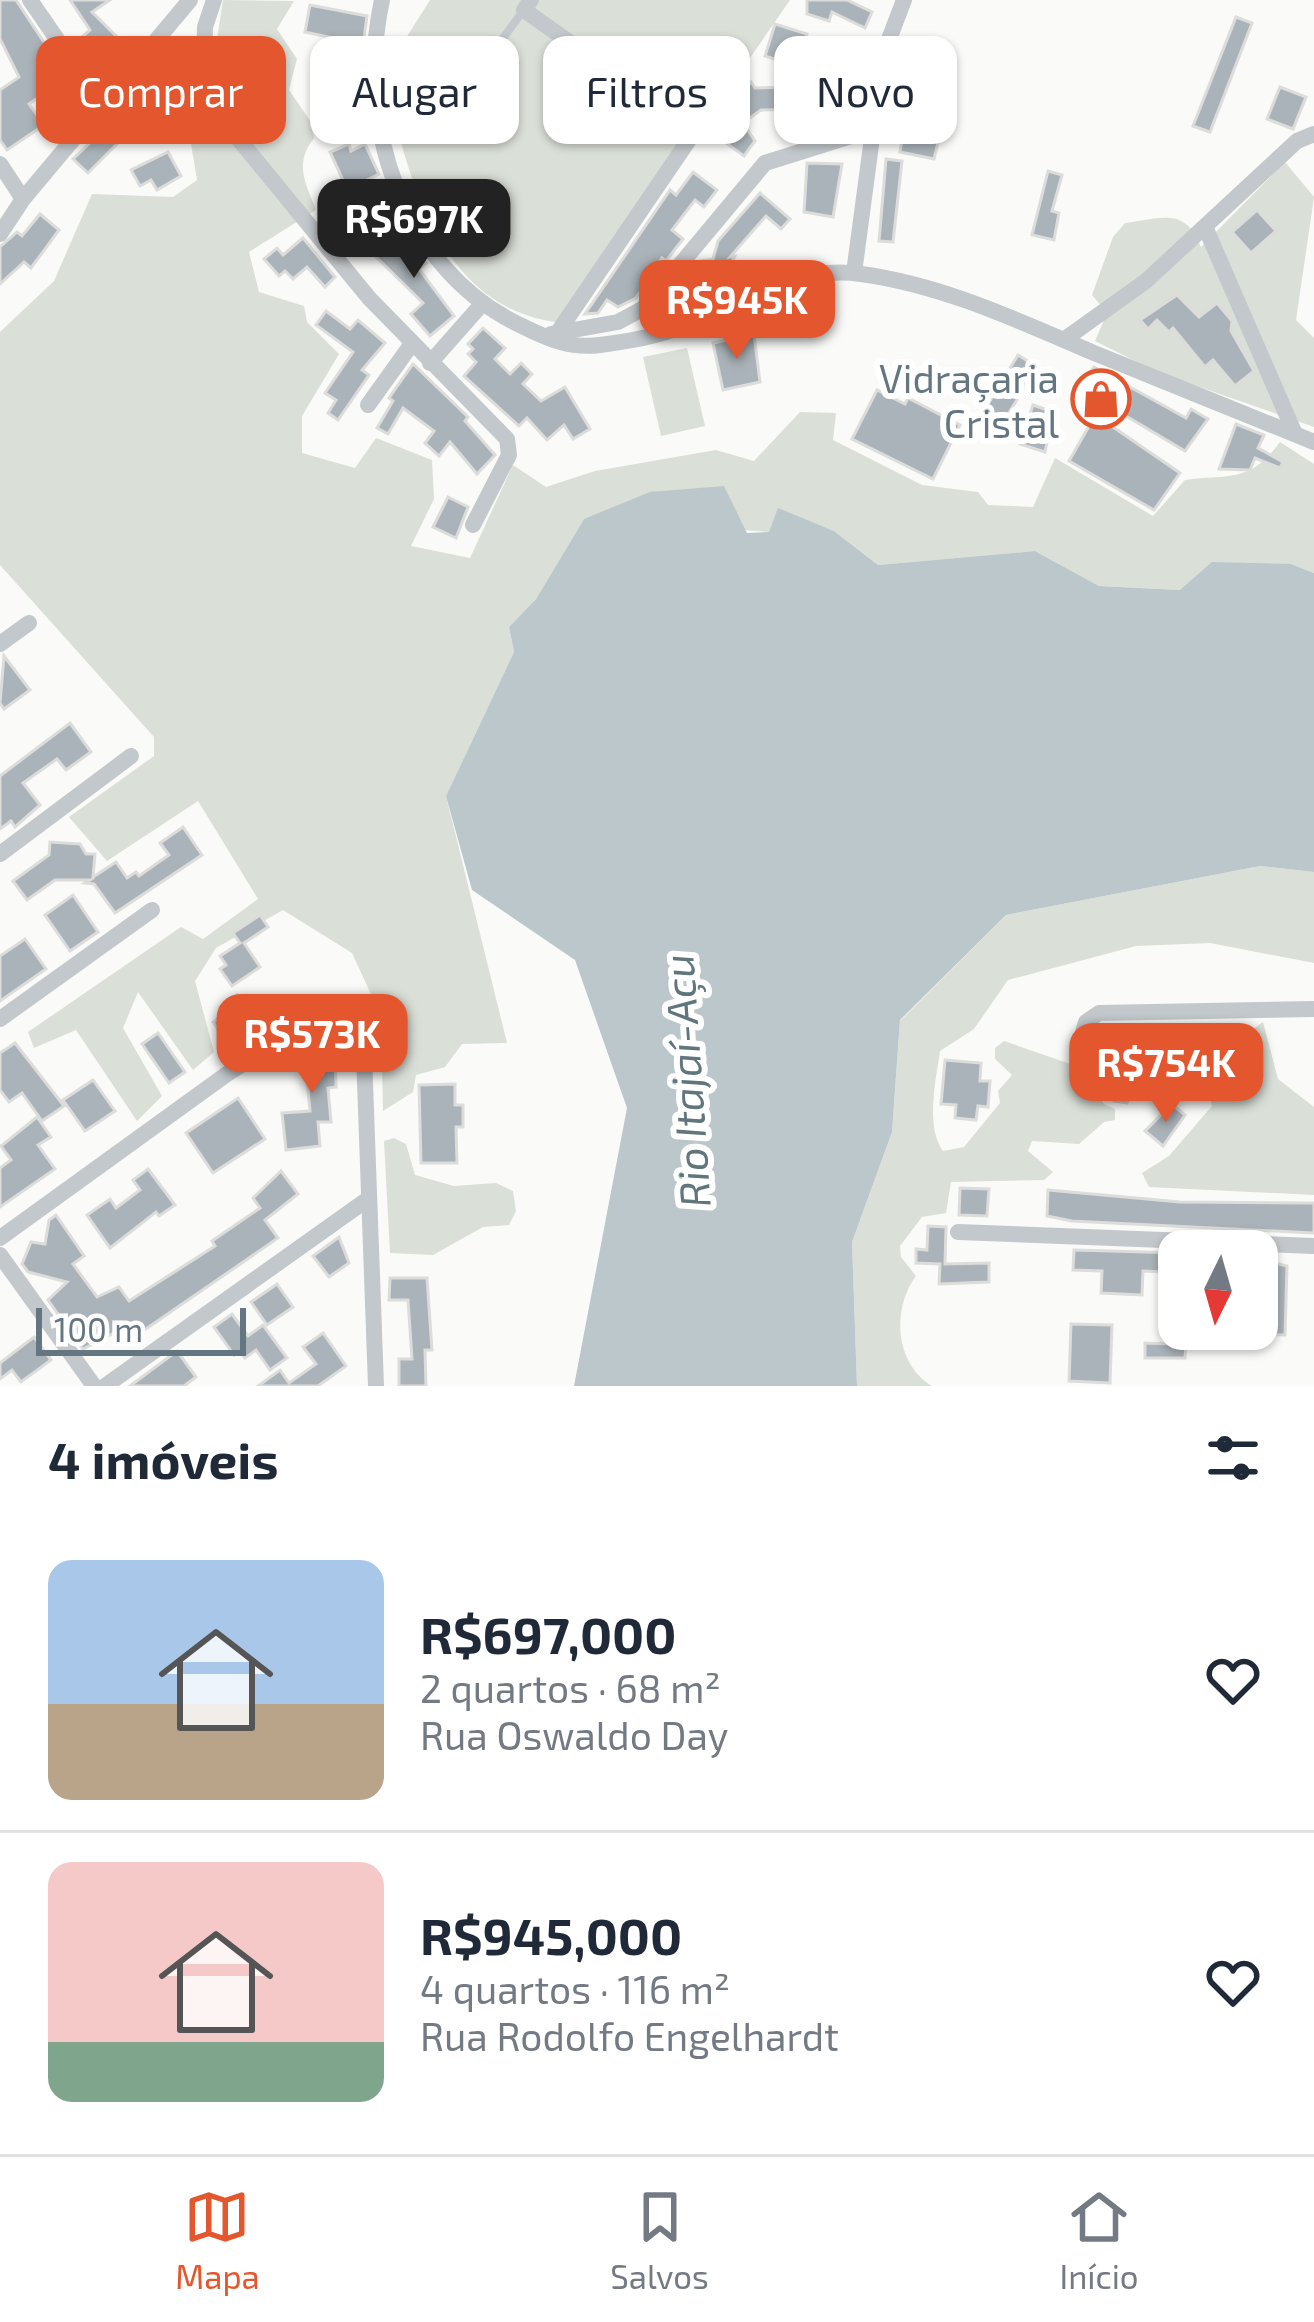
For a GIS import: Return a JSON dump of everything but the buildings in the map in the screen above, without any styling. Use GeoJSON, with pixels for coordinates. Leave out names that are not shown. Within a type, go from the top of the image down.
{"type":"FeatureCollection","features":[{"type":"Feature","properties":{"kind":"street"},"geometry":{"type":"LineString","coordinates":[[30,0],[55,36]]}},
{"type":"Feature","properties":{"kind":"street"},"geometry":{"type":"LineString","coordinates":[[160,36],[190,0]]}},
{"type":"Feature","properties":{"kind":"street"},"geometry":{"type":"LineString","coordinates":[[214,0],[204,44],[212,89],[227,125],[268,180],[411,345],[509,446],[473,525]]}},
{"type":"Feature","properties":{"kind":"street"},"geometry":{"type":"LineString","coordinates":[[382,0],[373,80],[395,182],[415,229],[440,265],[482,304],[582,346],[666,332],[764,288],[804,276],[854,273],[939,292],[1314,442]]}},
{"type":"Feature","properties":{"kind":"street"},"geometry":{"type":"LineString","coordinates":[[891,36],[904,0]]}},
{"type":"Feature","properties":{"kind":"street"},"geometry":{"type":"LineString","coordinates":[[527,5],[695,131],[551,334]]}},
{"type":"Feature","properties":{"kind":"street"},"geometry":{"type":"LineString","coordinates":[[1065,339],[1146,281],[1297,141],[1314,134]]}},
{"type":"Feature","properties":{"kind":"street"},"geometry":{"type":"LineString","coordinates":[[0,234],[70,144]]}},
{"type":"Feature","properties":{"kind":"street"},"geometry":{"type":"LineString","coordinates":[[551,334],[618,322],[644,308],[765,163],[825,144]]}},
{"type":"Feature","properties":{"kind":"street"},"geometry":{"type":"LineString","coordinates":[[854,273],[871,144]]}},
{"type":"Feature","properties":{"kind":"street"},"geometry":{"type":"LineString","coordinates":[[0,164],[23,199]]}},
{"type":"Feature","properties":{"kind":"street"},"geometry":{"type":"LineString","coordinates":[[1206,230],[1294,434]]}},
{"type":"Feature","properties":{"kind":"street"},"geometry":{"type":"LineString","coordinates":[[430,363],[482,304]]}},
{"type":"Feature","properties":{"kind":"street"},"geometry":{"type":"LineString","coordinates":[[368,405],[411,345]]}},
{"type":"Feature","properties":{"kind":"street"},"geometry":{"type":"LineString","coordinates":[[0,644],[29,623]]}},
{"type":"Feature","properties":{"kind":"street"},"geometry":{"type":"LineString","coordinates":[[0,854],[131,756]]}},
{"type":"Feature","properties":{"kind":"street"},"geometry":{"type":"LineString","coordinates":[[0,1018],[152,910]]}},
{"type":"Feature","properties":{"kind":"street"},"geometry":{"type":"LineString","coordinates":[[0,1238],[227,1074],[338,1003],[348,1005],[363,1027],[370,1383]]}},
{"type":"Feature","properties":{"kind":"street"},"geometry":{"type":"LineString","coordinates":[[1100,1064],[1081,1039],[1086,1022],[1099,1013],[1314,1009]]}},
{"type":"Feature","properties":{"kind":"street"},"geometry":{"type":"LineString","coordinates":[[104,1386],[368,1199]]}},
{"type":"Feature","properties":{"kind":"street"},"geometry":{"type":"LineString","coordinates":[[958,1232],[1314,1246]]}},
{"type":"Feature","properties":{"kind":"street"},"geometry":{"type":"LineString","coordinates":[[0,1255],[94,1386]]}},
{"type":"Feature","properties":{"kind":"lane"},"geometry":{"type":"LineString","coordinates":[[504,36],[527,5]]}},
{"type":"Feature","properties":{"kind":"shaded area"},"geometry":{"type":"Polygon","coordinates":[[[223,0],[294,1],[277,29],[282,36],[218,36],[223,0]]]}},
{"type":"Feature","properties":{"kind":"shaded area"},"geometry":{"type":"Polygon","coordinates":[[[430,0],[790,0],[750,58],[750,36],[543,36],[543,144],[691,144],[567,323],[523,314],[488,295],[459,267],[418,195],[402,144],[519,144],[519,36],[407,36],[430,0]]]}},
{"type":"Feature","properties":{"kind":"shaded area"},"geometry":{"type":"Polygon","coordinates":[[[286,42],[297,59],[289,90],[310,121],[303,173],[316,210],[249,252],[259,292],[304,306],[307,322],[339,354],[302,416],[302,453],[355,468],[376,438],[432,460],[434,499],[411,546],[470,558],[513,465],[546,487],[595,471],[716,450],[754,461],[800,412],[836,413],[833,440],[922,485],[978,492],[988,505],[1033,507],[1055,458],[1153,516],[1185,480],[1249,470],[1280,442],[1314,464],[1314,573],[1291,564],[1181,590],[1099,586],[1035,551],[878,565],[834,531],[778,509],[770,532],[584,519],[536,599],[509,627],[514,652],[446,796],[507,1043],[462,1044],[445,1067],[416,1075],[413,1092],[383,1111],[381,1016],[352,953],[283,910],[216,948],[195,981],[214,1052],[193,1070],[138,992],[123,1028],[162,1096],[137,1121],[76,1030],[34,1048],[28,1032],[181,927],[203,939],[258,899],[198,801],[107,861],[69,817],[154,756],[154,737],[0,565],[0,332],[54,281],[92,194],[173,197],[197,180],[191,144],[286,144],[286,42]]]}},
{"type":"Feature","properties":{"kind":"shaded area"},"geometry":{"type":"Polygon","coordinates":[[[1285,162],[1314,197],[1296,320],[1314,338],[1314,427],[1157,372],[1095,341],[1107,313],[1092,295],[1113,237],[1125,223],[1172,218],[1188,226],[1201,247],[1285,162]]]}},
{"type":"Feature","properties":{"kind":"shaded area"},"geometry":{"type":"Polygon","coordinates":[[[687,348],[705,426],[661,436],[643,357],[687,348]]]}},
{"type":"Feature","properties":{"kind":"shaded area"},"geometry":{"type":"Polygon","coordinates":[[[1260,866],[1314,872],[1314,963],[1210,943],[1136,946],[1008,980],[974,1029],[940,1051],[933,1116],[943,1151],[964,1147],[1000,1103],[998,1091],[1012,1075],[995,1059],[995,1048],[1004,1041],[1079,1067],[1104,1104],[1115,1109],[1115,1120],[1104,1122],[1079,1144],[1032,1141],[1028,1151],[1053,1172],[1044,1180],[951,1182],[946,1213],[922,1217],[900,1246],[901,1257],[916,1276],[900,1319],[904,1350],[919,1376],[932,1386],[857,1386],[852,1242],[892,1132],[900,1021],[1006,915],[1260,866]]]}},
{"type":"Feature","properties":{"kind":"shaded area"},"geometry":{"type":"Polygon","coordinates":[[[1263,1022],[1278,1079],[1314,1107],[1314,1195],[1149,1187],[1142,1173],[1169,1156],[1212,1106],[1208,1088],[1230,1071],[1230,1046],[1263,1022]]]}},
{"type":"Feature","properties":{"kind":"shaded area"},"geometry":{"type":"Polygon","coordinates":[[[394,1138],[406,1144],[415,1175],[454,1186],[496,1183],[513,1191],[516,1211],[509,1225],[483,1227],[433,1255],[390,1253],[384,1141],[394,1138]]]}},
{"type":"Feature","properties":{"kind":"water","name":"Rio Itajaí-Açu"},"geometry":{"type":"Polygon","coordinates":[[[724,486],[747,533],[769,532],[778,508],[834,531],[878,565],[1035,551],[1099,586],[1180,590],[1212,562],[1291,564],[1314,573],[1314,872],[1260,866],[1006,915],[900,1020],[892,1132],[852,1242],[857,1386],[574,1386],[627,1108],[575,960],[472,890],[446,796],[514,652],[509,627],[536,599],[584,519],[650,492],[724,486]]]}},
{"type":"Feature","properties":{"kind":"place","name":"Vidraçaria Cristal"},"geometry":{"type":"Point","coordinates":[1101,399]}}]}
